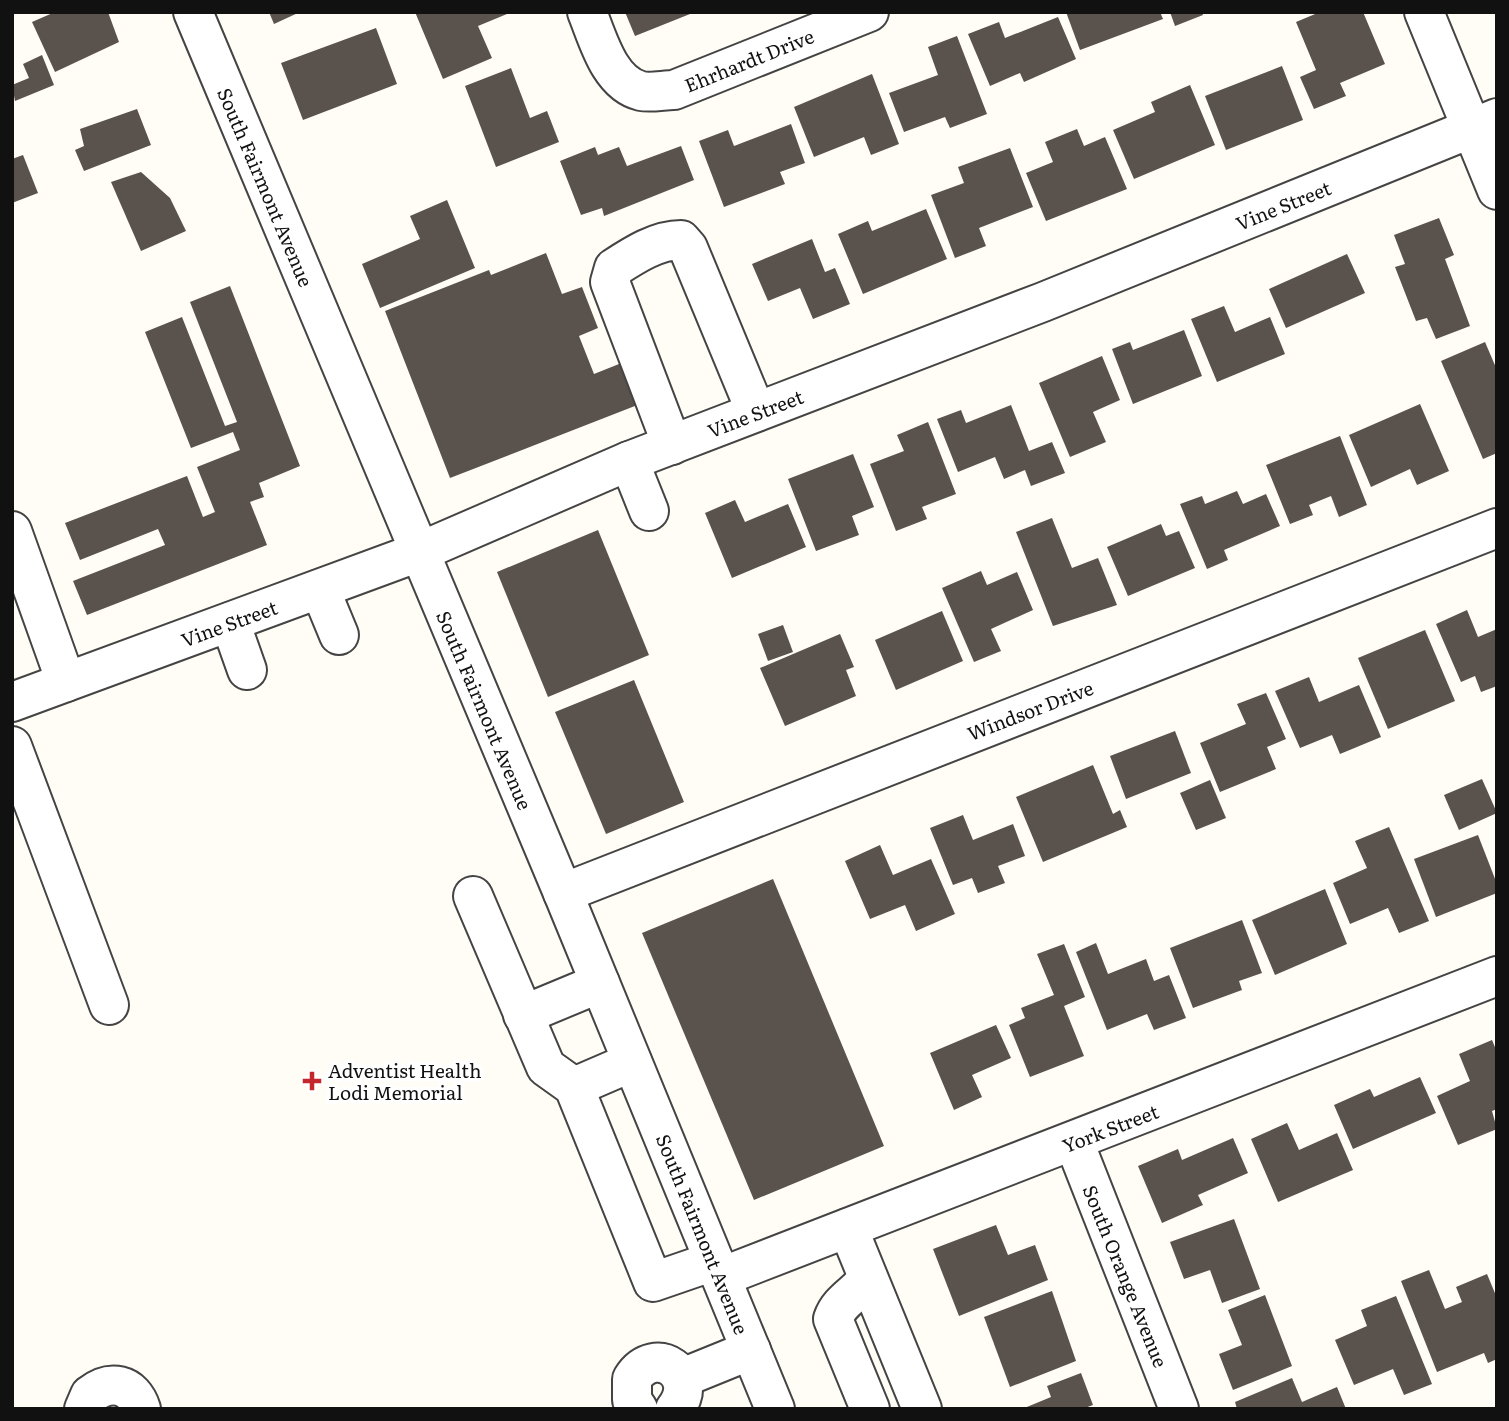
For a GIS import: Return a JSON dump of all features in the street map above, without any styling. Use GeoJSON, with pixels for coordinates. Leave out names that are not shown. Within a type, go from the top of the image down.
{"type":"FeatureCollection","features":[{"type":"Feature","properties":{"kind":"street","name":"South Fairmont Avenue"},"geometry":{"type":"LineString","coordinates":[[193,12],[563,893],[775,1409]]}},
{"type":"Feature","properties":{"kind":"street","name":"Ehrhardt Drive"},"geometry":{"type":"LineString","coordinates":[[587,12],[603,50],[621,81],[642,91],[674,90],[869,12]]}},
{"type":"Feature","properties":{"kind":"street"},"geometry":{"type":"LineString","coordinates":[[1424,12],[1484,123],[1497,190]]}},
{"type":"Feature","properties":{"kind":"street","name":"Vine Street"},"geometry":{"type":"LineString","coordinates":[[12,702],[419,552],[629,461],[1043,302],[1484,123]]}},
{"type":"Feature","properties":{"kind":"street"},"geometry":{"type":"LineString","coordinates":[[672,445],[610,282],[614,268],[638,253],[671,240],[681,240],[688,248],[756,412]]}},
{"type":"Feature","properties":{"kind":"street"},"geometry":{"type":"LineString","coordinates":[[629,461],[649,511]]}},
{"type":"Feature","properties":{"kind":"street","name":"Windsor Drive"},"geometry":{"type":"LineString","coordinates":[[563,893],[1497,528]]}},
{"type":"Feature","properties":{"kind":"street"},"geometry":{"type":"LineString","coordinates":[[12,531],[66,682]]}},
{"type":"Feature","properties":{"kind":"street"},"geometry":{"type":"LineString","coordinates":[[320,589],[339,635]]}},
{"type":"Feature","properties":{"kind":"street"},"geometry":{"type":"LineString","coordinates":[[230,622],[247,670]]}},
{"type":"Feature","properties":{"kind":"street"},"geometry":{"type":"LineString","coordinates":[[12,746],[109,1005]]}},
{"type":"Feature","properties":{"kind":"street"},"geometry":{"type":"LineString","coordinates":[[473,896],[546,1067],[574,1087],[632,1062]]}},
{"type":"Feature","properties":{"kind":"street","name":"York Street"},"geometry":{"type":"LineString","coordinates":[[574,1087],[653,1282],[718,1269],[848,1228],[1497,976]]}},
{"type":"Feature","properties":{"kind":"street"},"geometry":{"type":"LineString","coordinates":[[523,1015],[600,983]]}},
{"type":"Feature","properties":{"kind":"street","name":"South Orange Avenue"},"geometry":{"type":"LineString","coordinates":[[1074,1142],[1179,1409]]}},
{"type":"Feature","properties":{"kind":"street"},"geometry":{"type":"LineString","coordinates":[[848,1228],[922,1409]]}},
{"type":"Feature","properties":{"kind":"street"},"geometry":{"type":"LineString","coordinates":[[868,1279],[857,1293],[838,1306],[833,1319],[870,1409]]}},
{"type":"Feature","properties":{"kind":"street"},"geometry":{"type":"LineString","coordinates":[[627,1405],[632,1379],[646,1364],[667,1364],[679,1394],[751,1350]]}},
{"type":"Feature","properties":{"kind":"street"},"geometry":{"type":"LineString","coordinates":[[84,1409],[90,1395],[110,1384],[121,1385],[131,1391],[141,1409]]}},
{"type":"Feature","properties":{"kind":"building"},"geometry":{"type":"Polygon","coordinates":[[[55,12],[108,12],[119,42],[55,72],[32,22],[55,12]]]}},
{"type":"Feature","properties":{"kind":"building"},"geometry":{"type":"Polygon","coordinates":[[[269,12],[300,12],[274,24],[269,12]]]}},
{"type":"Feature","properties":{"kind":"building"},"geometry":{"type":"Polygon","coordinates":[[[415,12],[507,14],[478,26],[492,58],[443,79],[415,12]]]}},
{"type":"Feature","properties":{"kind":"building"},"geometry":{"type":"Polygon","coordinates":[[[625,12],[695,12],[635,36],[625,12]]]}},
{"type":"Feature","properties":{"kind":"building"},"geometry":{"type":"Polygon","coordinates":[[[1066,12],[1160,12],[1163,19],[1080,50],[1066,12]]]}},
{"type":"Feature","properties":{"kind":"building"},"geometry":{"type":"Polygon","coordinates":[[[1170,12],[1202,12],[1203,15],[1175,26],[1170,12]]]}},
{"type":"Feature","properties":{"kind":"building"},"geometry":{"type":"Polygon","coordinates":[[[1320,12],[1363,12],[1385,64],[1340,83],[1346,96],[1314,109],[1300,77],[1316,70],[1296,22],[1320,12]]]}},
{"type":"Feature","properties":{"kind":"building"},"geometry":{"type":"Polygon","coordinates":[[[1058,17],[1076,59],[1024,82],[1020,73],[990,86],[968,34],[999,22],[1005,38],[1058,17]]]}},
{"type":"Feature","properties":{"kind":"building"},"geometry":{"type":"Polygon","coordinates":[[[376,28],[397,84],[303,120],[281,63],[376,28]]]}},
{"type":"Feature","properties":{"kind":"building"},"geometry":{"type":"Polygon","coordinates":[[[957,36],[987,114],[950,128],[945,117],[904,132],[889,93],[938,75],[928,47],[957,36]]]}},
{"type":"Feature","properties":{"kind":"building"},"geometry":{"type":"Polygon","coordinates":[[[42,55],[54,85],[15,101],[12,85],[29,78],[23,64],[42,55]]]}},
{"type":"Feature","properties":{"kind":"building"},"geometry":{"type":"Polygon","coordinates":[[[1282,66],[1303,120],[1226,150],[1205,96],[1282,66]]]}},
{"type":"Feature","properties":{"kind":"building"},"geometry":{"type":"Polygon","coordinates":[[[511,68],[530,118],[547,111],[559,142],[496,167],[465,86],[511,68]]]}},
{"type":"Feature","properties":{"kind":"building"},"geometry":{"type":"Polygon","coordinates":[[[872,74],[899,144],[871,155],[864,137],[814,157],[794,107],[872,74]]]}},
{"type":"Feature","properties":{"kind":"building"},"geometry":{"type":"Polygon","coordinates":[[[1190,85],[1215,145],[1134,179],[1113,130],[1155,112],[1151,102],[1190,85]]]}},
{"type":"Feature","properties":{"kind":"building"},"geometry":{"type":"Polygon","coordinates":[[[137,109],[151,145],[84,171],[75,150],[84,146],[80,129],[137,109]]]}},
{"type":"Feature","properties":{"kind":"building"},"geometry":{"type":"Polygon","coordinates":[[[791,124],[805,163],[780,172],[785,184],[724,207],[699,141],[728,130],[734,146],[791,124]]]}},
{"type":"Feature","properties":{"kind":"building"},"geometry":{"type":"Polygon","coordinates":[[[1077,129],[1084,146],[1105,137],[1127,189],[1046,221],[1026,173],[1053,162],[1045,142],[1077,129]]]}},
{"type":"Feature","properties":{"kind":"building"},"geometry":{"type":"Polygon","coordinates":[[[681,146],[694,180],[604,216],[602,208],[581,215],[560,161],[595,147],[598,155],[619,147],[627,166],[681,146]]]}},
{"type":"Feature","properties":{"kind":"building"},"geometry":{"type":"Polygon","coordinates":[[[1010,148],[1033,207],[979,228],[986,246],[955,258],[931,195],[964,183],[958,167],[1010,148]]]}},
{"type":"Feature","properties":{"kind":"building"},"geometry":{"type":"Polygon","coordinates":[[[23,155],[38,193],[12,203],[12,159],[23,155]]]}},
{"type":"Feature","properties":{"kind":"building"},"geometry":{"type":"Polygon","coordinates":[[[141,172],[170,198],[186,231],[141,251],[111,182],[141,172]]]}},
{"type":"Feature","properties":{"kind":"building"},"geometry":{"type":"Polygon","coordinates":[[[447,200],[475,268],[380,308],[362,264],[420,239],[410,216],[447,200]]]}},
{"type":"Feature","properties":{"kind":"building"},"geometry":{"type":"Polygon","coordinates":[[[926,209],[947,259],[863,294],[838,234],[868,221],[872,231],[926,209]]]}},
{"type":"Feature","properties":{"kind":"building"},"geometry":{"type":"Polygon","coordinates":[[[1439,218],[1454,255],[1445,259],[1470,326],[1436,339],[1427,318],[1416,321],[1395,267],[1405,264],[1394,235],[1439,218]]]}},
{"type":"Feature","properties":{"kind":"building"},"geometry":{"type":"Polygon","coordinates":[[[812,239],[825,272],[835,268],[850,304],[813,319],[800,288],[768,301],[752,264],[812,239]]]}},
{"type":"Feature","properties":{"kind":"building"},"geometry":{"type":"Polygon","coordinates":[[[546,253],[562,294],[582,287],[598,328],[579,336],[594,374],[624,362],[640,404],[450,478],[385,311],[489,270],[491,275],[546,253]]]}},
{"type":"Feature","properties":{"kind":"building"},"geometry":{"type":"Polygon","coordinates":[[[1347,254],[1365,293],[1286,328],[1269,289],[1347,254]]]}},
{"type":"Feature","properties":{"kind":"building"},"geometry":{"type":"Polygon","coordinates":[[[230,286],[300,466],[259,483],[264,497],[250,502],[267,545],[87,615],[73,581],[165,545],[158,529],[80,560],[65,523],[187,476],[203,517],[215,512],[197,467],[240,450],[233,432],[191,448],[145,332],[182,317],[225,426],[237,422],[190,302],[230,286]]]}},
{"type":"Feature","properties":{"kind":"building"},"geometry":{"type":"Polygon","coordinates":[[[1224,306],[1235,332],[1270,317],[1285,354],[1217,382],[1191,319],[1224,306]]]}},
{"type":"Feature","properties":{"kind":"building"},"geometry":{"type":"Polygon","coordinates":[[[1184,330],[1202,376],[1133,404],[1112,349],[1130,342],[1133,350],[1184,330]]]}},
{"type":"Feature","properties":{"kind":"building"},"geometry":{"type":"Polygon","coordinates":[[[1485,342],[1497,370],[1497,453],[1483,459],[1441,361],[1485,342]]]}},
{"type":"Feature","properties":{"kind":"building"},"geometry":{"type":"Polygon","coordinates":[[[1102,356],[1120,400],[1093,412],[1106,442],[1070,457],[1039,383],[1102,356]]]}},
{"type":"Feature","properties":{"kind":"building"},"geometry":{"type":"Polygon","coordinates":[[[1420,404],[1449,471],[1417,485],[1410,469],[1371,487],[1349,435],[1420,404]]]}},
{"type":"Feature","properties":{"kind":"building"},"geometry":{"type":"Polygon","coordinates":[[[1011,405],[1029,451],[1052,442],[1065,473],[1031,486],[1025,470],[1004,479],[995,457],[958,472],[937,419],[961,410],[966,423],[1011,405]]]}},
{"type":"Feature","properties":{"kind":"building"},"geometry":{"type":"Polygon","coordinates":[[[928,422],[956,494],[922,507],[927,519],[896,531],[870,464],[904,451],[897,435],[928,422]]]}},
{"type":"Feature","properties":{"kind":"building"},"geometry":{"type":"Polygon","coordinates":[[[1340,436],[1367,505],[1339,517],[1331,496],[1309,505],[1313,515],[1290,524],[1266,465],[1340,436]]]}},
{"type":"Feature","properties":{"kind":"building"},"geometry":{"type":"Polygon","coordinates":[[[853,454],[874,507],[852,516],[859,535],[816,551],[788,479],[853,454]]]}},
{"type":"Feature","properties":{"kind":"building"},"geometry":{"type":"Polygon","coordinates":[[[1237,491],[1243,504],[1266,494],[1280,526],[1224,550],[1228,560],[1207,569],[1180,504],[1202,496],[1205,504],[1237,491]]]}},
{"type":"Feature","properties":{"kind":"building"},"geometry":{"type":"Polygon","coordinates":[[[735,500],[745,522],[788,504],[806,547],[732,578],[705,513],[735,500]]]}},
{"type":"Feature","properties":{"kind":"building"},"geometry":{"type":"Polygon","coordinates":[[[1052,518],[1072,568],[1098,558],[1117,605],[1053,626],[1016,532],[1052,518]]]}},
{"type":"Feature","properties":{"kind":"building"},"geometry":{"type":"Polygon","coordinates":[[[1161,524],[1166,536],[1179,531],[1195,568],[1128,596],[1107,547],[1161,524]]]}},
{"type":"Feature","properties":{"kind":"building"},"geometry":{"type":"Polygon","coordinates":[[[598,530],[649,655],[548,697],[497,572],[598,530]]]}},
{"type":"Feature","properties":{"kind":"building"},"geometry":{"type":"Polygon","coordinates":[[[981,571],[987,585],[1017,572],[1033,610],[991,629],[1001,651],[974,662],[942,588],[981,571]]]}},
{"type":"Feature","properties":{"kind":"building"},"geometry":{"type":"Polygon","coordinates":[[[1467,610],[1478,637],[1497,629],[1497,686],[1481,692],[1475,676],[1461,682],[1436,624],[1467,610]]]}},
{"type":"Feature","properties":{"kind":"building"},"geometry":{"type":"Polygon","coordinates":[[[942,611],[963,661],[896,690],[875,640],[942,611]]]}},
{"type":"Feature","properties":{"kind":"building"},"geometry":{"type":"Polygon","coordinates":[[[783,625],[793,652],[768,661],[758,634],[783,625]]]}},
{"type":"Feature","properties":{"kind":"building"},"geometry":{"type":"Polygon","coordinates":[[[1425,630],[1455,701],[1388,729],[1358,658],[1425,630]]]}},
{"type":"Feature","properties":{"kind":"building"},"geometry":{"type":"Polygon","coordinates":[[[840,634],[854,667],[846,670],[856,696],[785,726],[760,668],[840,634]]]}},
{"type":"Feature","properties":{"kind":"building"},"geometry":{"type":"Polygon","coordinates":[[[1309,677],[1319,702],[1359,685],[1381,737],[1340,754],[1332,735],[1300,748],[1275,691],[1309,677]]]}},
{"type":"Feature","properties":{"kind":"building"},"geometry":{"type":"Polygon","coordinates":[[[634,680],[684,802],[606,834],[555,712],[634,680]]]}},
{"type":"Feature","properties":{"kind":"building"},"geometry":{"type":"Polygon","coordinates":[[[1266,693],[1286,739],[1267,747],[1276,769],[1220,792],[1200,743],[1246,724],[1237,704],[1266,693]]]}},
{"type":"Feature","properties":{"kind":"building"},"geometry":{"type":"Polygon","coordinates":[[[1175,731],[1191,773],[1126,799],[1110,756],[1175,731]]]}},
{"type":"Feature","properties":{"kind":"building"},"geometry":{"type":"Polygon","coordinates":[[[1093,765],[1113,814],[1120,810],[1127,827],[1043,862],[1016,797],[1093,765]]]}},
{"type":"Feature","properties":{"kind":"building"},"geometry":{"type":"Polygon","coordinates":[[[1482,779],[1497,813],[1459,830],[1444,795],[1482,779]]]}},
{"type":"Feature","properties":{"kind":"building"},"geometry":{"type":"Polygon","coordinates":[[[1210,780],[1226,818],[1196,830],[1180,793],[1210,780]]]}},
{"type":"Feature","properties":{"kind":"building"},"geometry":{"type":"Polygon","coordinates":[[[963,815],[973,840],[1013,824],[1025,856],[998,866],[1005,883],[978,893],[972,878],[953,885],[930,828],[963,815]]]}},
{"type":"Feature","properties":{"kind":"building"},"geometry":{"type":"Polygon","coordinates":[[[1389,827],[1429,921],[1399,933],[1388,908],[1350,924],[1333,883],[1367,868],[1355,841],[1389,827]]]}},
{"type":"Feature","properties":{"kind":"building"},"geometry":{"type":"Polygon","coordinates":[[[1478,835],[1497,884],[1497,893],[1436,917],[1414,859],[1478,835]]]}},
{"type":"Feature","properties":{"kind":"building"},"geometry":{"type":"Polygon","coordinates":[[[880,845],[893,875],[931,859],[955,914],[916,931],[905,905],[870,919],[845,861],[880,845]]]}},
{"type":"Feature","properties":{"kind":"building"},"geometry":{"type":"Polygon","coordinates":[[[773,879],[884,1146],[754,1200],[642,933],[773,879]]]}},
{"type":"Feature","properties":{"kind":"building"},"geometry":{"type":"Polygon","coordinates":[[[1325,889],[1347,944],[1275,975],[1252,920],[1325,889]]]}},
{"type":"Feature","properties":{"kind":"building"},"geometry":{"type":"Polygon","coordinates":[[[1242,920],[1262,973],[1239,981],[1242,990],[1193,1008],[1170,948],[1242,920]]]}},
{"type":"Feature","properties":{"kind":"building"},"geometry":{"type":"Polygon","coordinates":[[[1096,943],[1108,974],[1146,959],[1154,981],[1169,975],[1186,1018],[1154,1030],[1147,1014],[1107,1030],[1076,952],[1096,943]]]}},
{"type":"Feature","properties":{"kind":"building"},"geometry":{"type":"Polygon","coordinates":[[[1064,944],[1085,997],[1064,1006],[1084,1056],[1030,1077],[1009,1025],[1025,1018],[1021,1008],[1054,995],[1037,954],[1064,944]]]}},
{"type":"Feature","properties":{"kind":"building"},"geometry":{"type":"Polygon","coordinates":[[[996,1025],[1011,1058],[972,1075],[982,1097],[954,1110],[930,1053],[996,1025]]]}},
{"type":"Feature","properties":{"kind":"building"},"geometry":{"type":"Polygon","coordinates":[[[1492,1040],[1497,1052],[1497,1109],[1492,1111],[1497,1129],[1458,1145],[1437,1096],[1470,1081],[1459,1054],[1492,1040]]]}},
{"type":"Feature","properties":{"kind":"building"},"geometry":{"type":"Polygon","coordinates":[[[1420,1077],[1436,1113],[1353,1149],[1334,1105],[1370,1089],[1374,1097],[1420,1077]]]}},
{"type":"Feature","properties":{"kind":"building"},"geometry":{"type":"Polygon","coordinates":[[[1287,1123],[1299,1150],[1337,1133],[1353,1170],[1278,1202],[1251,1139],[1287,1123]]]}},
{"type":"Feature","properties":{"kind":"building"},"geometry":{"type":"Polygon","coordinates":[[[1233,1138],[1248,1173],[1198,1195],[1203,1205],[1162,1223],[1138,1166],[1178,1149],[1182,1160],[1233,1138]]]}},
{"type":"Feature","properties":{"kind":"building"},"geometry":{"type":"Polygon","coordinates":[[[1234,1219],[1260,1289],[1222,1303],[1210,1270],[1184,1279],[1170,1242],[1234,1219]]]}},
{"type":"Feature","properties":{"kind":"building"},"geometry":{"type":"Polygon","coordinates":[[[996,1225],[1008,1255],[1035,1245],[1048,1280],[959,1316],[933,1249],[996,1225]]]}},
{"type":"Feature","properties":{"kind":"building"},"geometry":{"type":"Polygon","coordinates":[[[1429,1270],[1445,1309],[1462,1302],[1456,1287],[1487,1274],[1497,1298],[1497,1359],[1488,1363],[1484,1353],[1437,1372],[1401,1281],[1429,1270]]]}},
{"type":"Feature","properties":{"kind":"building"},"geometry":{"type":"Polygon","coordinates":[[[1052,1291],[1076,1361],[1010,1387],[984,1317],[1052,1291]]]}},
{"type":"Feature","properties":{"kind":"building"},"geometry":{"type":"Polygon","coordinates":[[[1265,1295],[1292,1366],[1233,1390],[1219,1354],[1242,1345],[1228,1310],[1265,1295]]]}},
{"type":"Feature","properties":{"kind":"building"},"geometry":{"type":"Polygon","coordinates":[[[1396,1296],[1432,1384],[1404,1395],[1393,1369],[1354,1385],[1335,1340],[1367,1326],[1361,1310],[1396,1296]]]}},
{"type":"Feature","properties":{"kind":"building"},"geometry":{"type":"Polygon","coordinates":[[[1081,1373],[1093,1405],[1082,1409],[1022,1409],[1051,1397],[1047,1386],[1081,1373]]]}},
{"type":"Feature","properties":{"kind":"building"},"geometry":{"type":"Polygon","coordinates":[[[1292,1378],[1302,1402],[1337,1387],[1346,1409],[1237,1409],[1235,1402],[1292,1378]]]}},
{"type":"Feature","properties":{"kind":"place","name":"Adventist Health Lodi Memorial"},"geometry":{"type":"Point","coordinates":[312,1081]}}]}
